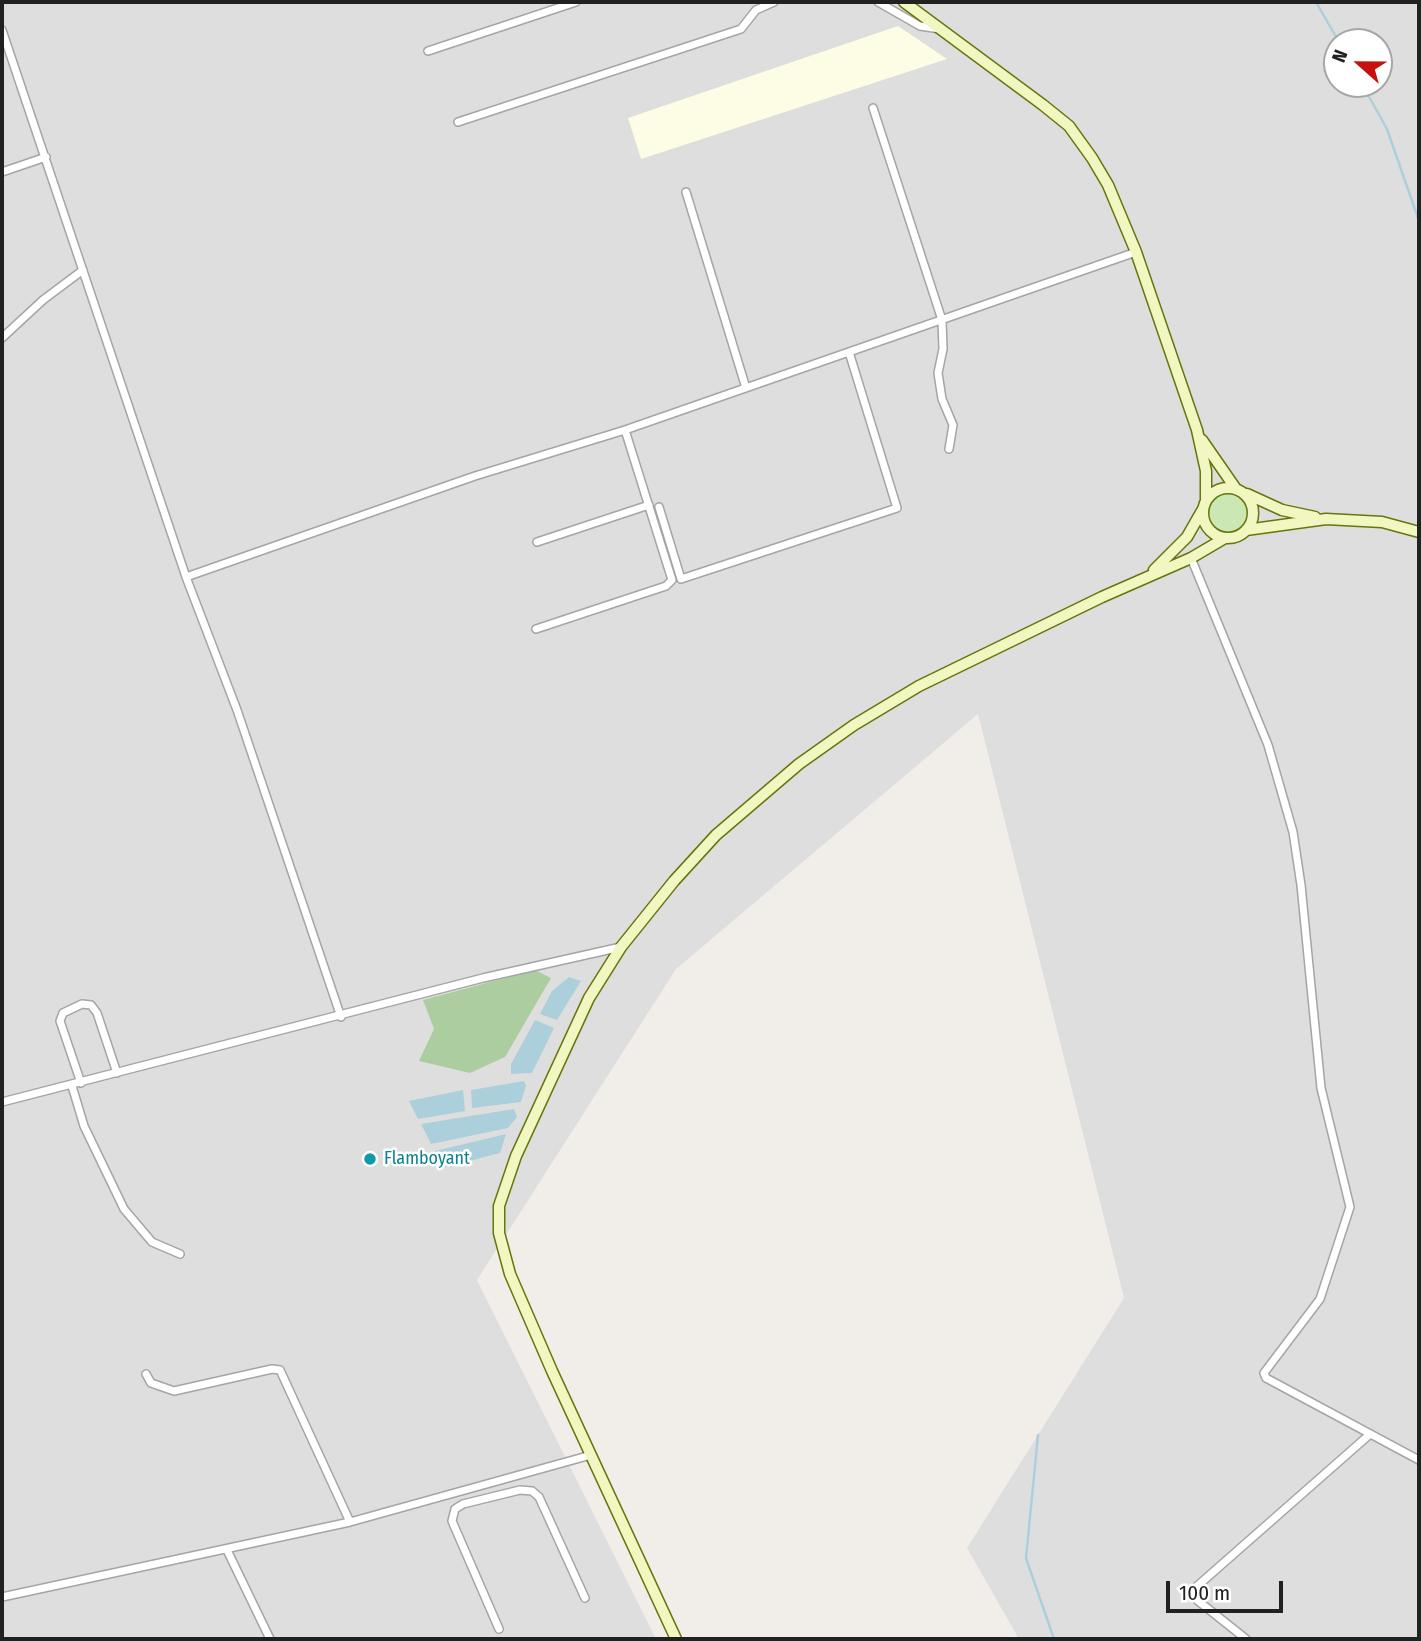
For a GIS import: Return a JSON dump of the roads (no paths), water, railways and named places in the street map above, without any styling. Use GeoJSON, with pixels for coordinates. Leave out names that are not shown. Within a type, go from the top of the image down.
{"type":"FeatureCollection","features":[{"type":"Feature","properties":{"kind":"street"},"geometry":{"type":"LineString","coordinates":[[428,51],[576,2]]}},
{"type":"Feature","properties":{"kind":"street"},"geometry":{"type":"LineString","coordinates":[[458,122],[741,29],[756,10],[774,2]]}},
{"type":"Feature","properties":{"kind":"street"},"geometry":{"type":"LineString","coordinates":[[878,2],[920,26],[943,29]]}},
{"type":"Feature","properties":{"kind":"street"},"geometry":{"type":"LineString","coordinates":[[904,2],[1069,126],[1108,184],[1136,252],[1197,430],[1206,471],[1206,524],[1217,535],[1240,535],[1246,530],[1253,515],[1253,507],[1197,430]]}},
{"type":"Feature","properties":{"kind":"street"},"geometry":{"type":"LineString","coordinates":[[2,30],[186,577],[237,710],[341,1017]]}},
{"type":"Feature","properties":{"kind":"street"},"geometry":{"type":"LineString","coordinates":[[873,108],[942,320],[939,388],[953,425],[949,449]]}},
{"type":"Feature","properties":{"kind":"street"},"geometry":{"type":"LineString","coordinates":[[2,172],[46,157]]}},
{"type":"Feature","properties":{"kind":"street"},"geometry":{"type":"LineString","coordinates":[[686,192],[746,388]]}},
{"type":"Feature","properties":{"kind":"street"},"geometry":{"type":"LineString","coordinates":[[186,577],[475,476],[625,430],[1136,252]]}},
{"type":"Feature","properties":{"kind":"street"},"geometry":{"type":"LineString","coordinates":[[2,338],[43,300],[83,270]]}},
{"type":"Feature","properties":{"kind":"street"},"geometry":{"type":"LineString","coordinates":[[659,507],[681,579],[897,508],[849,352]]}},
{"type":"Feature","properties":{"kind":"street"},"geometry":{"type":"LineString","coordinates":[[536,629],[670,584],[671,570],[625,430]]}},
{"type":"Feature","properties":{"kind":"street"},"geometry":{"type":"LineString","coordinates":[[1149,575],[1180,546],[1205,505],[1219,489],[1240,491],[1282,510],[1326,519],[1382,522],[1419,532]]}},
{"type":"Feature","properties":{"kind":"street"},"geometry":{"type":"LineString","coordinates":[[537,542],[649,505]]}},
{"type":"Feature","properties":{"kind":"street"},"geometry":{"type":"LineString","coordinates":[[1246,530],[1326,519]]}},
{"type":"Feature","properties":{"kind":"street"},"geometry":{"type":"LineString","coordinates":[[676,1639],[510,1274],[499,1233],[498,1212],[516,1156],[589,998],[621,947],[716,835],[799,764],[854,725],[919,686],[1149,575],[1191,558],[1225,537]]}},
{"type":"Feature","properties":{"kind":"street"},"geometry":{"type":"LineString","coordinates":[[1180,546],[1181,555],[1191,558]]}},
{"type":"Feature","properties":{"kind":"street"},"geometry":{"type":"LineString","coordinates":[[1191,558],[1268,746],[1293,832],[1301,885],[1321,1088],[1350,1207],[1320,1299],[1264,1373],[1266,1378],[1419,1460]]}},
{"type":"Feature","properties":{"kind":"street"},"geometry":{"type":"LineString","coordinates":[[2,1102],[341,1017],[483,978],[621,947]]}},
{"type":"Feature","properties":{"kind":"street"},"geometry":{"type":"LineString","coordinates":[[81,1083],[60,1021],[63,1013],[82,1004],[90,1005],[97,1013],[117,1073]]}},
{"type":"Feature","properties":{"kind":"street"},"geometry":{"type":"LineString","coordinates":[[72,1086],[84,1126],[128,1215],[152,1242],[180,1254]]}},
{"type":"Feature","properties":{"kind":"street"},"geometry":{"type":"LineString","coordinates":[[146,1374],[151,1382],[174,1391],[272,1369],[280,1370],[350,1522]]}},
{"type":"Feature","properties":{"kind":"street"},"geometry":{"type":"LineString","coordinates":[[1246,1639],[1197,1600],[1195,1588],[1369,1435]]}},
{"type":"Feature","properties":{"kind":"street"},"geometry":{"type":"LineString","coordinates":[[2,1597],[350,1522],[591,1455]]}},
{"type":"Feature","properties":{"kind":"street"},"geometry":{"type":"LineString","coordinates":[[484,1484],[489,1497]]}},
{"type":"Feature","properties":{"kind":"street"},"geometry":{"type":"LineString","coordinates":[[499,1629],[452,1521],[455,1509],[463,1504],[520,1490],[532,1491],[539,1497],[585,1598]]}},
{"type":"Feature","properties":{"kind":"street"},"geometry":{"type":"LineString","coordinates":[[227,1550],[270,1639]]}},
{"type":"Feature","properties":{"kind":"water"},"geometry":{"type":"Polygon","coordinates":[[[569,977],[581,981],[557,1020],[540,1014],[552,991],[569,977]]]}},
{"type":"Feature","properties":{"kind":"water"},"geometry":{"type":"Polygon","coordinates":[[[535,1020],[554,1028],[532,1073],[511,1074],[511,1064],[535,1020]]]}},
{"type":"Feature","properties":{"kind":"water"},"geometry":{"type":"Polygon","coordinates":[[[524,1081],[526,1086],[521,1102],[472,1108],[471,1090],[524,1081]]]}},
{"type":"Feature","properties":{"kind":"water"},"geometry":{"type":"Polygon","coordinates":[[[463,1090],[465,1111],[418,1119],[409,1101],[463,1090]]]}},
{"type":"Feature","properties":{"kind":"water"},"geometry":{"type":"Polygon","coordinates":[[[514,1109],[517,1117],[508,1128],[431,1144],[421,1124],[514,1109]]]}},
{"type":"Feature","properties":{"kind":"water"},"geometry":{"type":"Polygon","coordinates":[[[506,1134],[500,1153],[446,1167],[435,1151],[506,1134]]]}},
{"type":"Feature","properties":{"kind":"waterway"},"geometry":{"type":"LineString","coordinates":[[1316,2],[1331,28]]}},
{"type":"Feature","properties":{"kind":"waterway"},"geometry":{"type":"LineString","coordinates":[[1370,98],[1387,129],[1419,221]]}},
{"type":"Feature","properties":{"kind":"waterway"},"geometry":{"type":"LineString","coordinates":[[1038,1435],[1026,1558],[1054,1639]]}},
{"type":"Feature","properties":{"kind":"place","name":"Flamboyant"},"geometry":{"type":"Point","coordinates":[370,1159]}}]}
